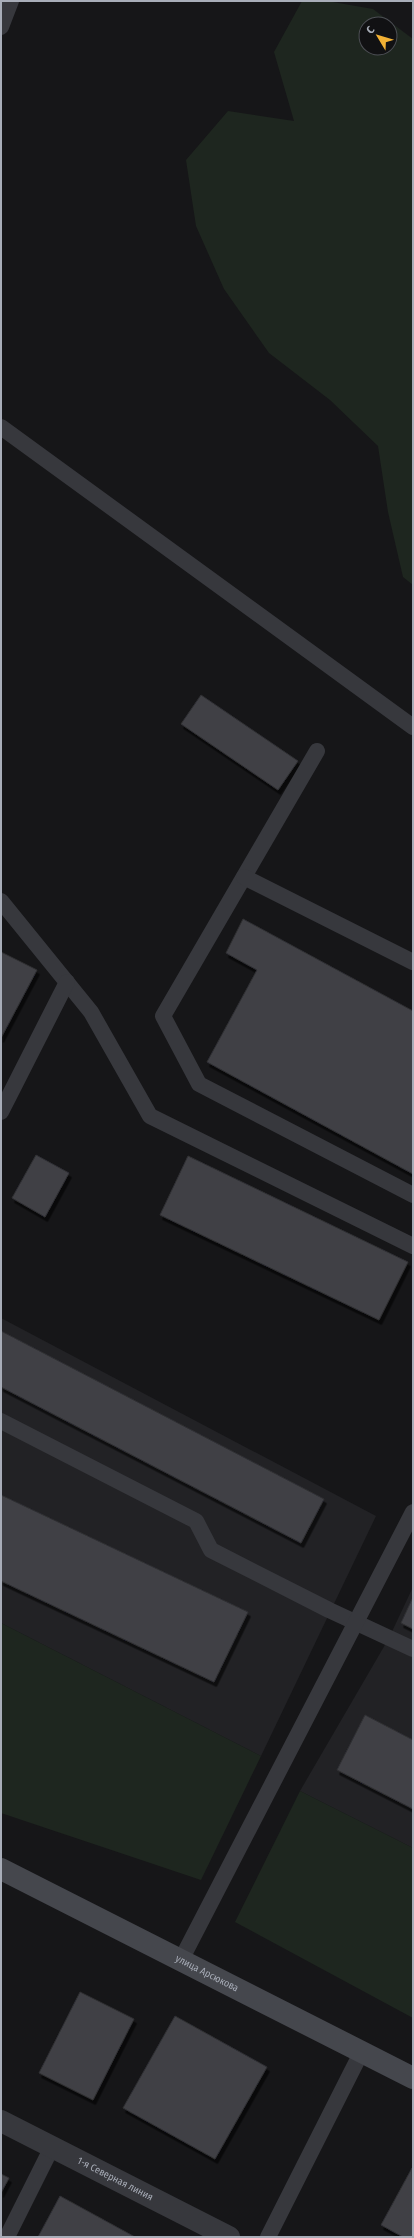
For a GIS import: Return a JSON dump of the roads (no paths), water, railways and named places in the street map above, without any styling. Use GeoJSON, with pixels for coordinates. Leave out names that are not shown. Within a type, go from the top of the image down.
{"type":"FeatureCollection","features":[{"type":"Feature","properties":{"kind":"street","name":"улица Арсюкова"},"geometry":{"type":"LineString","coordinates":[[3,1875],[181,1960],[413,2078]]}},
{"type":"Feature","properties":{"kind":"street","name":"1-я Северная линия"},"geometry":{"type":"LineString","coordinates":[[1,2121],[229,2237]]}},
{"type":"Feature","properties":{"kind":"lane"},"geometry":{"type":"LineString","coordinates":[[1,27],[11,1]]}},
{"type":"Feature","properties":{"kind":"lane"},"geometry":{"type":"LineString","coordinates":[[1,427],[413,727]]}},
{"type":"Feature","properties":{"kind":"lane"},"geometry":{"type":"LineString","coordinates":[[317,751],[163,1016],[200,1084],[413,1195]]}},
{"type":"Feature","properties":{"kind":"lane"},"geometry":{"type":"LineString","coordinates":[[244,877],[413,962]]}},
{"type":"Feature","properties":{"kind":"lane"},"geometry":{"type":"LineString","coordinates":[[1,901],[91,1012],[150,1116],[413,1246]]}},
{"type":"Feature","properties":{"kind":"lane"},"geometry":{"type":"LineString","coordinates":[[1,1112],[67,982]]}},
{"type":"Feature","properties":{"kind":"lane"},"geometry":{"type":"LineString","coordinates":[[1,1422],[196,1521],[211,1550],[329,1610],[413,1649]]}},
{"type":"Feature","properties":{"kind":"lane"},"geometry":{"type":"LineString","coordinates":[[181,1960],[413,1512]]}},
{"type":"Feature","properties":{"kind":"lane"},"geometry":{"type":"LineString","coordinates":[[268,2237],[362,2051]]}},
{"type":"Feature","properties":{"kind":"lane"},"geometry":{"type":"LineString","coordinates":[[7,2237],[52,2146]]}}]}
